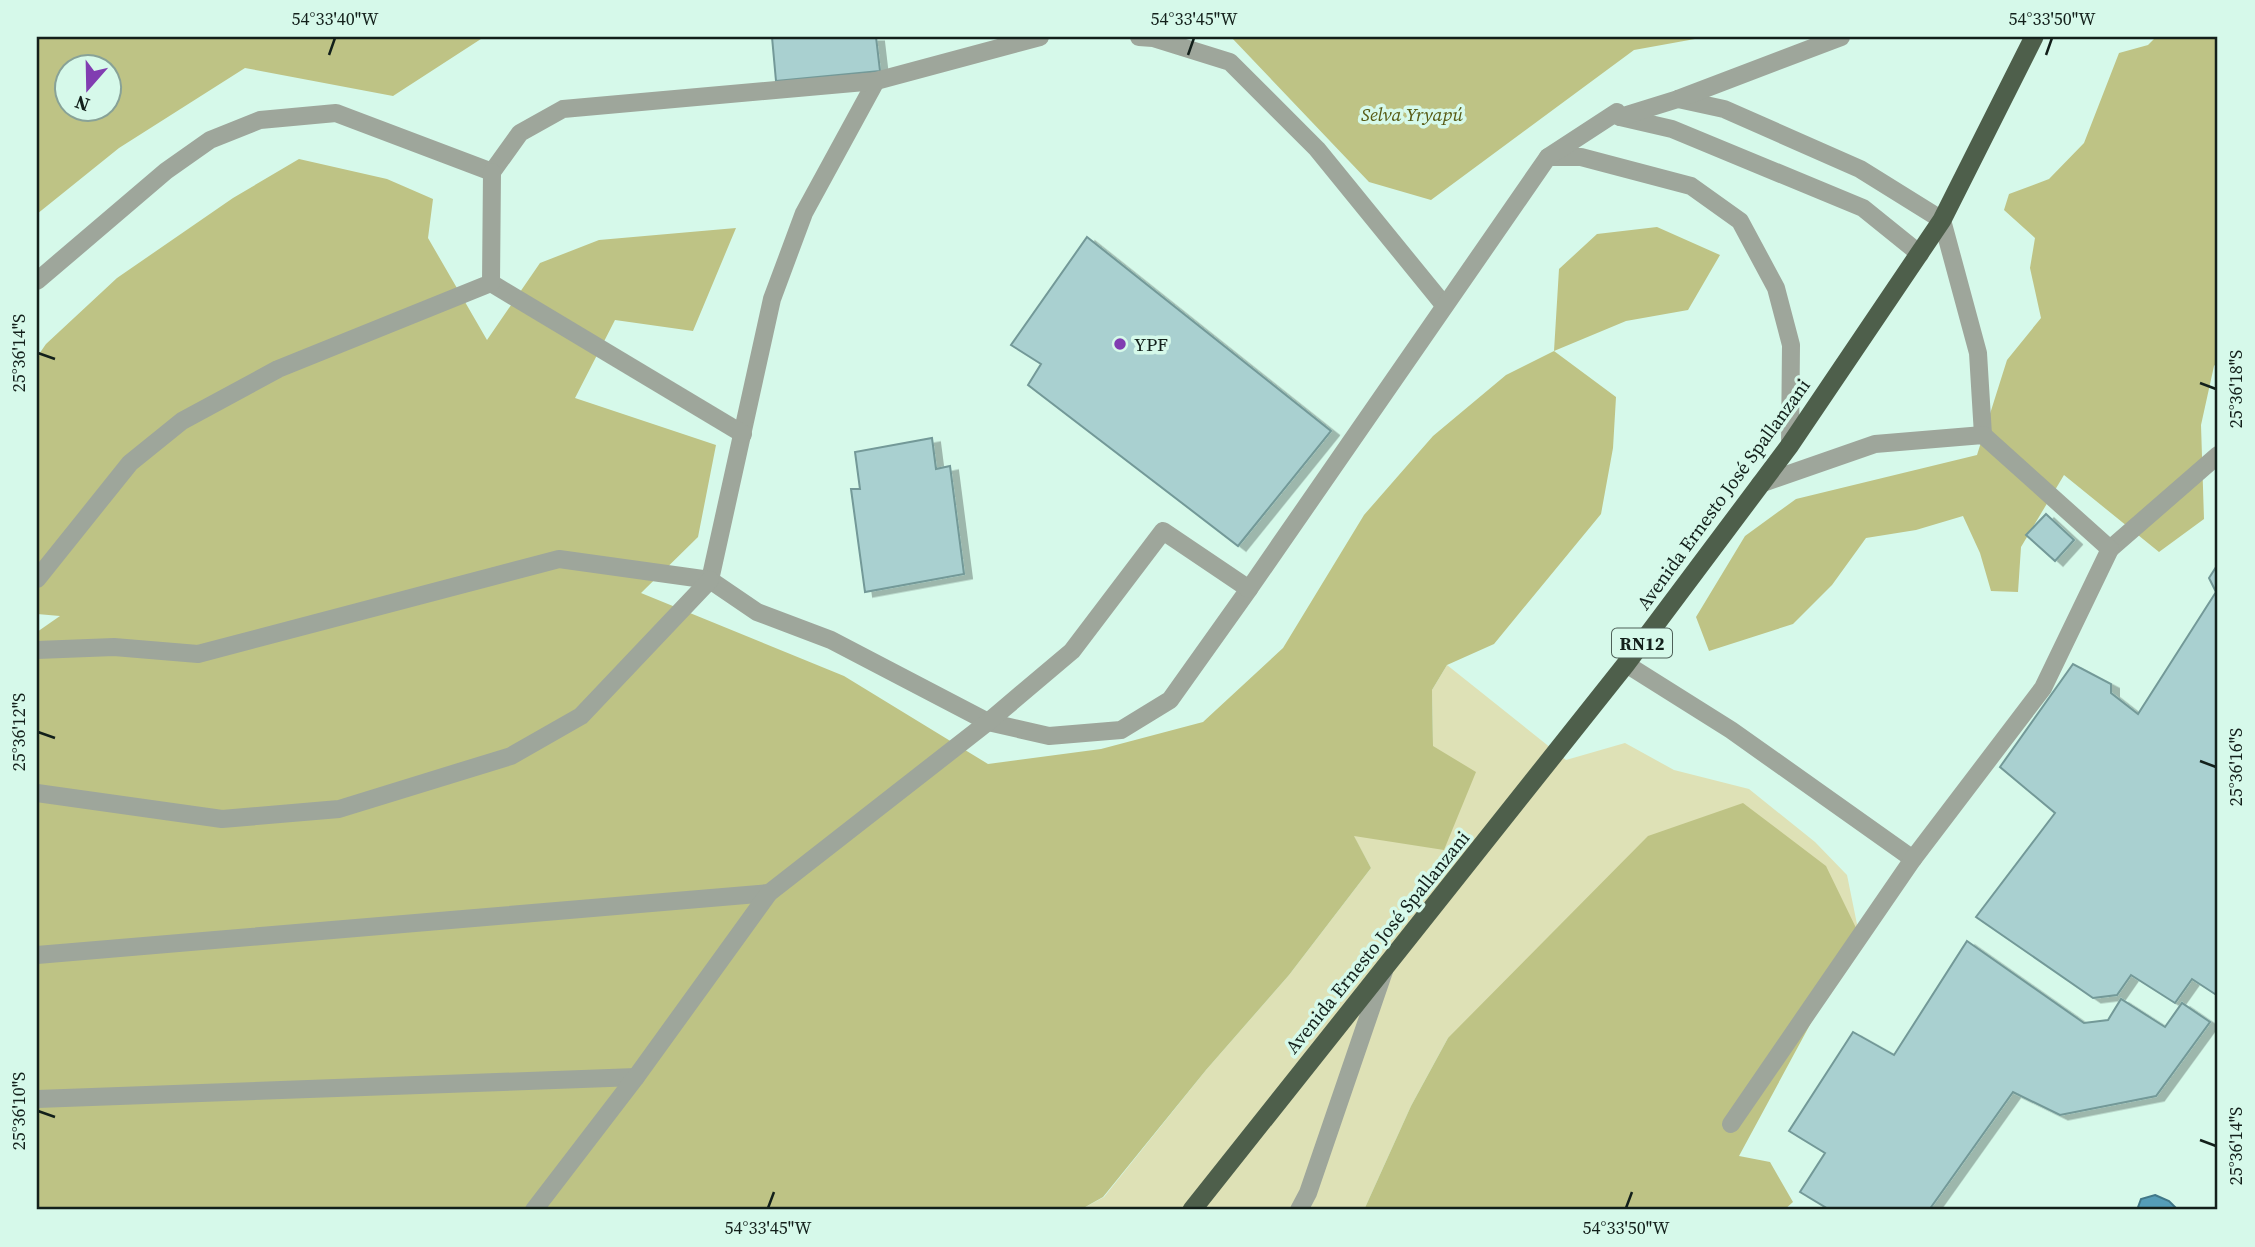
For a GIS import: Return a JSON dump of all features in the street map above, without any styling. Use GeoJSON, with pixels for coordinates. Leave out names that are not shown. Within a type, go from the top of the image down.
{"type":"FeatureCollection","features":[{"type":"Feature","properties":{"kind":"highway","name":"Avenida Ernesto José Spallanzani"},"geometry":{"type":"LineString","coordinates":[[1192,1210],[1626,664],[1790,445],[1942,220],[2034,37]]}},
{"type":"Feature","properties":{"kind":"lane"},"geometry":{"type":"LineString","coordinates":[[491,283],[492,172],[520,133],[563,109],[876,81],[1040,37]]}},
{"type":"Feature","properties":{"kind":"lane"},"geometry":{"type":"LineString","coordinates":[[1139,37],[1153,38],[1230,62],[1317,149],[1444,305]]}},
{"type":"Feature","properties":{"kind":"lane"},"geometry":{"type":"LineString","coordinates":[[37,650],[114,647],[198,654],[559,559],[710,580],[757,612],[831,640],[988,722],[1049,736],[1121,730],[1170,700],[1548,157],[1618,114],[1678,99],[1841,37]]}},
{"type":"Feature","properties":{"kind":"lane"},"geometry":{"type":"LineString","coordinates":[[37,793],[222,819],[338,809],[511,756],[580,716],[710,580],[772,299],[804,213],[876,81]]}},
{"type":"Feature","properties":{"kind":"lane"},"geometry":{"type":"LineString","coordinates":[[1678,99],[1724,109],[1860,169],[1942,220],[1978,353],[1983,435],[2110,549]]}},
{"type":"Feature","properties":{"kind":"lane"},"geometry":{"type":"LineString","coordinates":[[37,281],[177,163],[210,140],[260,120],[336,113],[492,172]]}},
{"type":"Feature","properties":{"kind":"lane"},"geometry":{"type":"LineString","coordinates":[[1618,114],[1672,129],[1863,208],[1920,254]]}},
{"type":"Feature","properties":{"kind":"lane"},"geometry":{"type":"LineString","coordinates":[[1548,157],[1581,157],[1692,186],[1740,221],[1776,288],[1791,345],[1790,445]]}},
{"type":"Feature","properties":{"kind":"lane"},"geometry":{"type":"LineString","coordinates":[[491,283],[743,434]]}},
{"type":"Feature","properties":{"kind":"lane"},"geometry":{"type":"LineString","coordinates":[[37,579],[130,463],[182,421],[278,369],[491,283]]}},
{"type":"Feature","properties":{"kind":"lane"},"geometry":{"type":"LineString","coordinates":[[1760,484],[1875,444],[1983,435]]}},
{"type":"Feature","properties":{"kind":"lane"},"geometry":{"type":"LineString","coordinates":[[1731,1124],[1913,859],[2043,688],[2110,549],[2218,455]]}},
{"type":"Feature","properties":{"kind":"lane"},"geometry":{"type":"LineString","coordinates":[[534,1210],[636,1077],[769,893],[988,722],[1072,651],[1164,531],[1249,589]]}},
{"type":"Feature","properties":{"kind":"lane"},"geometry":{"type":"LineString","coordinates":[[1626,664],[1731,730],[1913,859]]}},
{"type":"Feature","properties":{"kind":"lane"},"geometry":{"type":"LineString","coordinates":[[37,955],[769,893]]}},
{"type":"Feature","properties":{"kind":"lane"},"geometry":{"type":"LineString","coordinates":[[1299,1210],[1308,1193],[1384,971]]}},
{"type":"Feature","properties":{"kind":"lane"},"geometry":{"type":"LineString","coordinates":[[37,1099],[636,1077]]}},
{"type":"Feature","properties":{"kind":"green space"},"geometry":{"type":"Polygon","coordinates":[[[37,37],[484,37],[393,96],[245,68],[119,148],[37,214],[37,37]]]}},
{"type":"Feature","properties":{"kind":"green space","name":"Selva Yryapú"},"geometry":{"type":"Polygon","coordinates":[[[1231,37],[1706,37],[1634,50],[1431,200],[1369,182],[1231,37]]]}},
{"type":"Feature","properties":{"kind":"green space"},"geometry":{"type":"Polygon","coordinates":[[[2156,37],[2218,37],[2218,361],[2214,366],[2201,425],[2204,519],[2159,552],[2064,475],[2021,547],[2018,592],[1991,591],[1980,553],[1963,516],[1916,530],[1866,538],[1832,585],[1793,624],[1709,651],[1696,617],[1745,536],[1796,499],[1977,455],[2007,360],[2041,318],[2030,268],[2035,238],[2004,210],[2009,194],[2049,179],[2084,143],[2119,53],[2148,45],[2156,37]]]}},
{"type":"Feature","properties":{"kind":"green space"},"geometry":{"type":"Polygon","coordinates":[[[299,159],[387,179],[433,199],[428,238],[487,340],[540,263],[599,240],[736,228],[693,331],[615,320],[575,398],[716,445],[698,537],[641,593],[844,676],[988,764],[1101,749],[1203,722],[1283,648],[1364,515],[1433,436],[1506,375],[1554,351],[1616,397],[1613,448],[1601,514],[1494,644],[1447,665],[1432,690],[1433,746],[1476,772],[1444,850],[1354,836],[1371,868],[1289,975],[1206,1070],[1103,1197],[1080,1210],[37,1210],[37,632],[60,616],[37,614],[37,357],[46,344],[117,278],[233,198],[299,159]]]}},
{"type":"Feature","properties":{"kind":"green space"},"geometry":{"type":"Polygon","coordinates":[[[1657,227],[1720,255],[1688,310],[1626,321],[1554,351],[1559,269],[1597,234],[1657,227]]]}},
{"type":"Feature","properties":{"kind":"green space"},"geometry":{"type":"Polygon","coordinates":[[[1447,665],[1566,760],[1625,743],[1674,770],[1749,789],[1815,842],[1847,875],[1859,934],[1448,1038],[1411,1106],[1364,1210],[1080,1210],[1104,1197],[1206,1070],[1289,975],[1371,868],[1353,835],[1433,746],[1432,690],[1447,665]]]}},
{"type":"Feature","properties":{"kind":"green space"},"geometry":{"type":"Polygon","coordinates":[[[1743,803],[1826,866],[1859,934],[1739,1156],[1770,1162],[1793,1202],[1784,1210],[1364,1210],[1411,1106],[1448,1038],[1648,836],[1743,803]]]}},
{"type":"Feature","properties":{"kind":"water"},"geometry":{"type":"Polygon","coordinates":[[[2155,1195],[2169,1201],[2178,1210],[2137,1210],[2141,1199],[2155,1195]]]}},
{"type":"Feature","properties":{"kind":"building"},"geometry":{"type":"Polygon","coordinates":[[[772,37],[876,37],[880,71],[776,81],[772,37]]]}},
{"type":"Feature","properties":{"kind":"building"},"geometry":{"type":"Polygon","coordinates":[[[1087,237],[1331,431],[1238,546],[1028,385],[1041,364],[1011,345],[1087,237]]]}},
{"type":"Feature","properties":{"kind":"building"},"geometry":{"type":"Polygon","coordinates":[[[932,438],[936,469],[950,466],[964,574],[865,592],[851,489],[860,489],[855,452],[932,438]]]}},
{"type":"Feature","properties":{"kind":"building"},"geometry":{"type":"Polygon","coordinates":[[[2046,514],[2074,540],[2055,561],[2026,535],[2046,514]]]}},
{"type":"Feature","properties":{"kind":"building"},"geometry":{"type":"Polygon","coordinates":[[[2218,564],[2218,996],[2192,979],[2175,1003],[2131,975],[2117,995],[2093,998],[1976,917],[2055,813],[2000,767],[2073,664],[2111,684],[2111,693],[2138,714],[2216,592],[2209,578],[2218,564]]]}},
{"type":"Feature","properties":{"kind":"building"},"geometry":{"type":"Polygon","coordinates":[[[1967,941],[2084,1023],[2108,1020],[2121,999],[2165,1027],[2182,1003],[2210,1022],[2156,1096],[2060,1115],[2013,1092],[1929,1210],[1830,1210],[1800,1192],[1825,1153],[1789,1131],[1853,1032],[1894,1055],[1967,941]]]}},
{"type":"Feature","properties":{"kind":"place","name":"YPF"},"geometry":{"type":"Point","coordinates":[1120,344]}}]}
